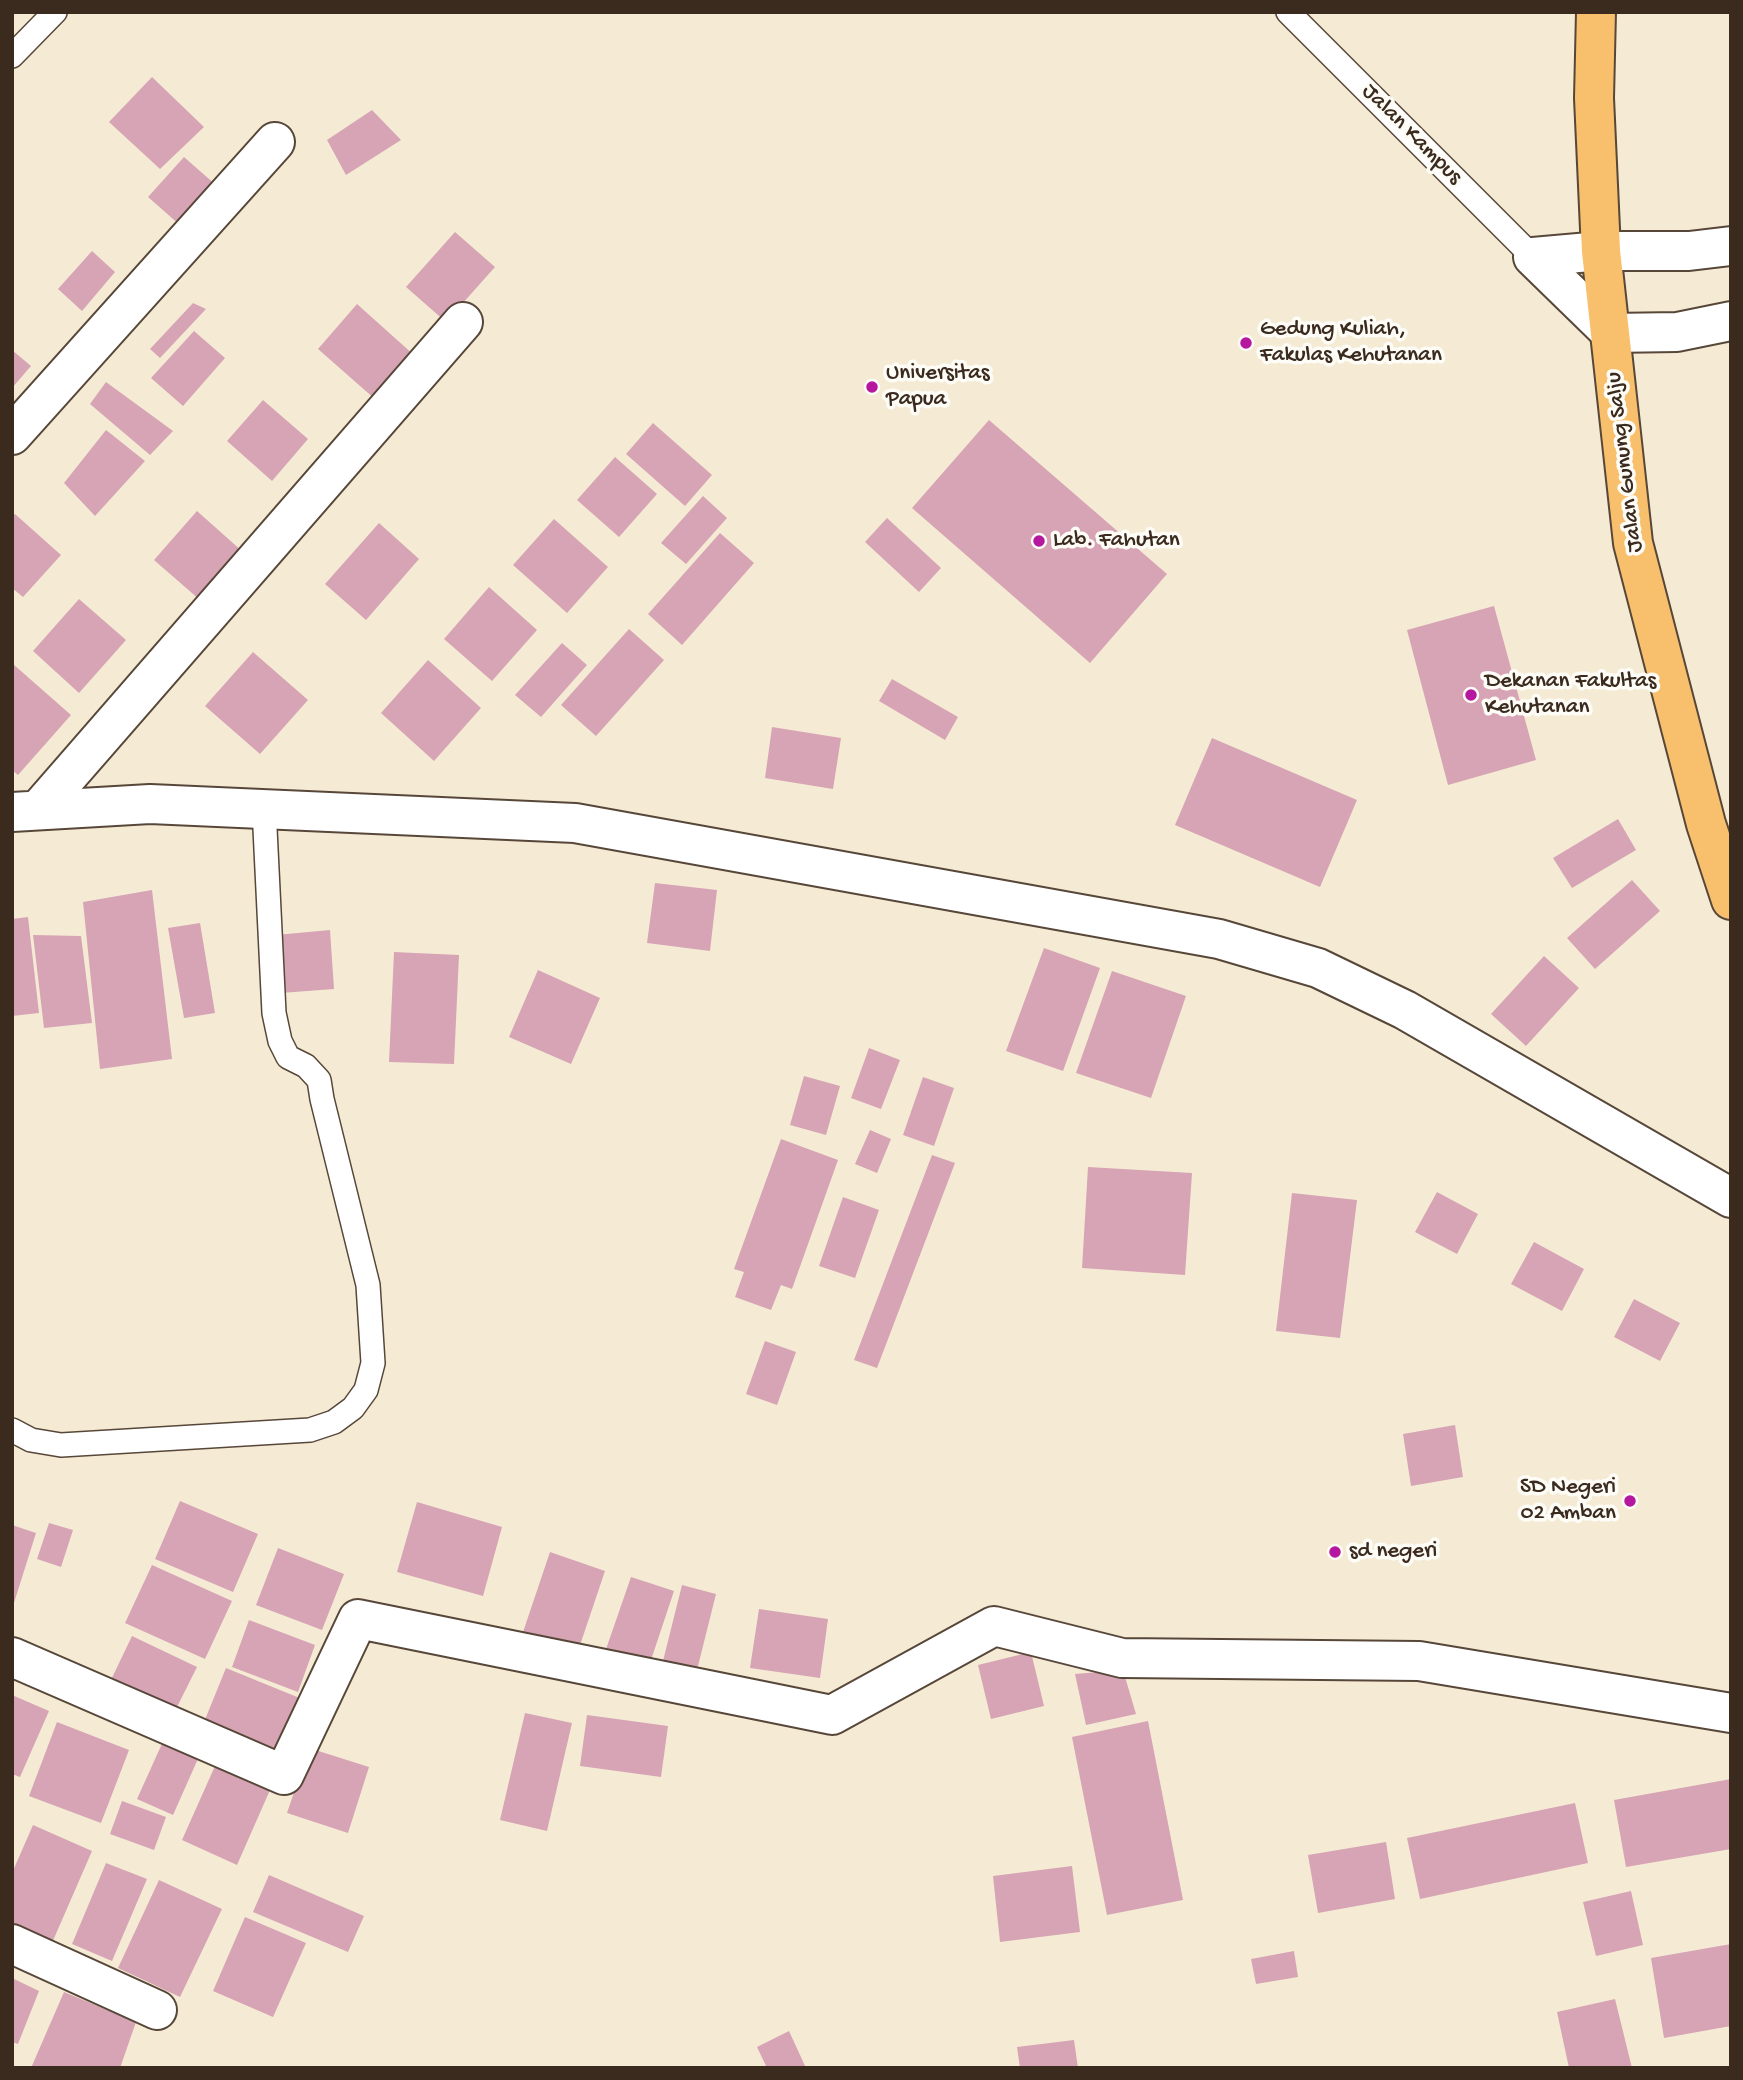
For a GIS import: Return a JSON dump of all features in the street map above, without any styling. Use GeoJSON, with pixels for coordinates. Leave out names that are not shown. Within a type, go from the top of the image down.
{"type":"FeatureCollection","features":[{"type":"Feature","properties":{"kind":"main road","name":"Jalan Gunung Salju"},"geometry":{"type":"LineString","coordinates":[[1596,12],[1594,98],[1601,251],[1633,543],[1706,824],[1731,900]]}},
{"type":"Feature","properties":{"kind":"street"},"geometry":{"type":"LineString","coordinates":[[12,435],[275,142]]}},
{"type":"Feature","properties":{"kind":"street"},"geometry":{"type":"LineString","coordinates":[[1533,257],[1601,251],[1689,251],[1731,246]]}},
{"type":"Feature","properties":{"kind":"street","name":"Jalan Kampus"},"geometry":{"type":"LineString","coordinates":[[1533,257],[1611,333]]}},
{"type":"Feature","properties":{"kind":"street"},"geometry":{"type":"LineString","coordinates":[[1611,333],[1678,332],[1731,321]]}},
{"type":"Feature","properties":{"kind":"street"},"geometry":{"type":"LineString","coordinates":[[26,811],[463,322]]}},
{"type":"Feature","properties":{"kind":"street"},"geometry":{"type":"LineString","coordinates":[[26,811],[150,804],[575,823],[1219,939],[1318,968],[1405,1010],[1731,1198]]}},
{"type":"Feature","properties":{"kind":"street"},"geometry":{"type":"LineString","coordinates":[[12,1657],[284,1776],[358,1619],[832,1715],[994,1626],[1122,1658],[1419,1661],[1731,1713]]}},
{"type":"Feature","properties":{"kind":"street"},"geometry":{"type":"LineString","coordinates":[[12,1944],[157,2010]]}},
{"type":"Feature","properties":{"kind":"lane"},"geometry":{"type":"LineString","coordinates":[[12,56],[55,12]]}},
{"type":"Feature","properties":{"kind":"lane","name":"Jalan Kampus"},"geometry":{"type":"LineString","coordinates":[[1288,12],[1533,257]]}},
{"type":"Feature","properties":{"kind":"lane"},"geometry":{"type":"LineString","coordinates":[[12,1430],[32,1440],[61,1445],[310,1430],[334,1422],[353,1408],[366,1390],[373,1363],[368,1285],[319,1080],[306,1066],[288,1057],[280,1041],[274,1013],[264,808]]}},
{"type":"Feature","properties":{"kind":"building"},"geometry":{"type":"Polygon","coordinates":[[[152,77],[204,127],[160,169],[109,122],[152,77]]]}},
{"type":"Feature","properties":{"kind":"building"},"geometry":{"type":"Polygon","coordinates":[[[372,110],[401,140],[346,175],[327,140],[372,110]]]}},
{"type":"Feature","properties":{"kind":"building"},"geometry":{"type":"Polygon","coordinates":[[[184,157],[217,186],[181,226],[148,197],[184,157]]]}},
{"type":"Feature","properties":{"kind":"building"},"geometry":{"type":"Polygon","coordinates":[[[455,232],[495,267],[446,322],[406,287],[455,232]]]}},
{"type":"Feature","properties":{"kind":"building"},"geometry":{"type":"Polygon","coordinates":[[[92,251],[115,272],[82,311],[58,289],[92,251]]]}},
{"type":"Feature","properties":{"kind":"building"},"geometry":{"type":"Polygon","coordinates":[[[193,303],[206,309],[160,358],[150,349],[193,303]]]}},
{"type":"Feature","properties":{"kind":"building"},"geometry":{"type":"Polygon","coordinates":[[[357,304],[415,356],[376,400],[318,349],[357,304]]]}},
{"type":"Feature","properties":{"kind":"building"},"geometry":{"type":"Polygon","coordinates":[[[194,331],[225,358],[183,406],[151,378],[194,331]]]}},
{"type":"Feature","properties":{"kind":"building"},"geometry":{"type":"Polygon","coordinates":[[[12,350],[31,366],[12,388],[12,350]]]}},
{"type":"Feature","properties":{"kind":"building"},"geometry":{"type":"Polygon","coordinates":[[[106,382],[173,431],[150,455],[90,404],[106,382]]]}},
{"type":"Feature","properties":{"kind":"building"},"geometry":{"type":"Polygon","coordinates":[[[263,400],[308,439],[272,481],[227,441],[263,400]]]}},
{"type":"Feature","properties":{"kind":"building","name":"Lab. Fahutan"},"geometry":{"type":"Polygon","coordinates":[[[989,420],[1167,574],[1090,663],[912,508],[989,420]]]}},
{"type":"Feature","properties":{"kind":"building"},"geometry":{"type":"Polygon","coordinates":[[[653,423],[712,475],[685,506],[626,454],[653,423]]]}},
{"type":"Feature","properties":{"kind":"building"},"geometry":{"type":"Polygon","coordinates":[[[106,430],[145,461],[95,516],[64,483],[106,430]]]}},
{"type":"Feature","properties":{"kind":"building"},"geometry":{"type":"Polygon","coordinates":[[[615,457],[657,494],[619,537],[577,500],[615,457]]]}},
{"type":"Feature","properties":{"kind":"building"},"geometry":{"type":"Polygon","coordinates":[[[703,496],[727,518],[686,564],[661,543],[703,496]]]}},
{"type":"Feature","properties":{"kind":"building"},"geometry":{"type":"Polygon","coordinates":[[[197,511],[243,552],[200,600],[154,560],[197,511]]]}},
{"type":"Feature","properties":{"kind":"building"},"geometry":{"type":"Polygon","coordinates":[[[15,514],[61,555],[23,597],[12,588],[12,517],[15,514]]]}},
{"type":"Feature","properties":{"kind":"building"},"geometry":{"type":"Polygon","coordinates":[[[887,518],[941,568],[919,592],[865,542],[887,518]]]}},
{"type":"Feature","properties":{"kind":"building"},"geometry":{"type":"Polygon","coordinates":[[[554,519],[608,567],[567,613],[513,565],[554,519]]]}},
{"type":"Feature","properties":{"kind":"building"},"geometry":{"type":"Polygon","coordinates":[[[379,523],[419,559],[366,620],[325,584],[379,523]]]}},
{"type":"Feature","properties":{"kind":"building"},"geometry":{"type":"Polygon","coordinates":[[[720,533],[754,563],[682,645],[648,614],[720,533]]]}},
{"type":"Feature","properties":{"kind":"building"},"geometry":{"type":"Polygon","coordinates":[[[489,587],[537,630],[492,681],[444,639],[489,587]]]}},
{"type":"Feature","properties":{"kind":"building"},"geometry":{"type":"Polygon","coordinates":[[[79,599],[126,640],[79,693],[33,651],[79,599]]]}},
{"type":"Feature","properties":{"kind":"building","name":"Dekanan Fakultas Kehutanan"},"geometry":{"type":"Polygon","coordinates":[[[1494,606],[1536,760],[1448,785],[1407,630],[1494,606]]]}},
{"type":"Feature","properties":{"kind":"building"},"geometry":{"type":"Polygon","coordinates":[[[629,629],[664,660],[596,736],[561,705],[629,629]]]}},
{"type":"Feature","properties":{"kind":"building"},"geometry":{"type":"Polygon","coordinates":[[[562,643],[587,665],[541,717],[515,695],[562,643]]]}},
{"type":"Feature","properties":{"kind":"building"},"geometry":{"type":"Polygon","coordinates":[[[253,652],[308,700],[260,754],[205,706],[253,652]]]}},
{"type":"Feature","properties":{"kind":"building"},"geometry":{"type":"Polygon","coordinates":[[[428,660],[481,708],[434,761],[381,713],[428,660]]]}},
{"type":"Feature","properties":{"kind":"building"},"geometry":{"type":"Polygon","coordinates":[[[13,664],[71,715],[18,775],[12,770],[13,664]]]}},
{"type":"Feature","properties":{"kind":"building"},"geometry":{"type":"Polygon","coordinates":[[[892,679],[958,717],[945,740],[879,701],[892,679]]]}},
{"type":"Feature","properties":{"kind":"building"},"geometry":{"type":"Polygon","coordinates":[[[772,727],[841,738],[833,789],[765,778],[772,727]]]}},
{"type":"Feature","properties":{"kind":"building"},"geometry":{"type":"Polygon","coordinates":[[[1212,738],[1357,800],[1320,887],[1175,825],[1212,738]]]}},
{"type":"Feature","properties":{"kind":"building"},"geometry":{"type":"Polygon","coordinates":[[[1618,819],[1636,850],[1572,888],[1553,858],[1618,819]]]}},
{"type":"Feature","properties":{"kind":"building"},"geometry":{"type":"Polygon","coordinates":[[[1632,880],[1660,911],[1595,969],[1567,938],[1632,880]]]}},
{"type":"Feature","properties":{"kind":"building"},"geometry":{"type":"Polygon","coordinates":[[[655,883],[717,890],[710,951],[647,943],[655,883]]]}},
{"type":"Feature","properties":{"kind":"building"},"geometry":{"type":"Polygon","coordinates":[[[152,890],[172,1059],[100,1069],[83,902],[152,890]]]}},
{"type":"Feature","properties":{"kind":"building"},"geometry":{"type":"Polygon","coordinates":[[[28,917],[39,1013],[12,1016],[12,919],[28,917]]]}},
{"type":"Feature","properties":{"kind":"building"},"geometry":{"type":"Polygon","coordinates":[[[200,923],[215,1013],[184,1018],[168,928],[200,923]]]}},
{"type":"Feature","properties":{"kind":"building"},"geometry":{"type":"Polygon","coordinates":[[[330,930],[334,989],[281,993],[276,935],[330,930]]]}},
{"type":"Feature","properties":{"kind":"building"},"geometry":{"type":"Polygon","coordinates":[[[33,935],[81,936],[92,1023],[44,1028],[33,935]]]}},
{"type":"Feature","properties":{"kind":"building"},"geometry":{"type":"Polygon","coordinates":[[[1044,948],[1100,968],[1063,1071],[1006,1051],[1044,948]]]}},
{"type":"Feature","properties":{"kind":"building"},"geometry":{"type":"Polygon","coordinates":[[[394,952],[459,955],[454,1064],[389,1062],[394,952]]]}},
{"type":"Feature","properties":{"kind":"building"},"geometry":{"type":"Polygon","coordinates":[[[1544,956],[1579,988],[1526,1046],[1491,1014],[1544,956]]]}},
{"type":"Feature","properties":{"kind":"building"},"geometry":{"type":"Polygon","coordinates":[[[538,970],[600,998],[571,1064],[509,1037],[538,970]]]}},
{"type":"Feature","properties":{"kind":"building"},"geometry":{"type":"Polygon","coordinates":[[[1112,971],[1186,996],[1151,1098],[1076,1073],[1112,971]]]}},
{"type":"Feature","properties":{"kind":"building"},"geometry":{"type":"Polygon","coordinates":[[[869,1048],[900,1060],[881,1109],[851,1098],[869,1048]]]}},
{"type":"Feature","properties":{"kind":"building"},"geometry":{"type":"Polygon","coordinates":[[[804,1076],[840,1086],[826,1135],[790,1125],[804,1076]]]}},
{"type":"Feature","properties":{"kind":"building"},"geometry":{"type":"Polygon","coordinates":[[[923,1077],[954,1088],[934,1146],[903,1135],[923,1077]]]}},
{"type":"Feature","properties":{"kind":"building"},"geometry":{"type":"Polygon","coordinates":[[[870,1130],[891,1139],[877,1173],[855,1164],[870,1130]]]}},
{"type":"Feature","properties":{"kind":"building"},"geometry":{"type":"Polygon","coordinates":[[[781,1139],[838,1160],[792,1289],[781,1285],[771,1310],[735,1297],[744,1272],[734,1269],[781,1139]]]}},
{"type":"Feature","properties":{"kind":"building"},"geometry":{"type":"Polygon","coordinates":[[[932,1155],[955,1163],[877,1368],[854,1360],[932,1155]]]}},
{"type":"Feature","properties":{"kind":"building"},"geometry":{"type":"Polygon","coordinates":[[[1088,1167],[1192,1173],[1185,1275],[1082,1268],[1088,1167]]]}},
{"type":"Feature","properties":{"kind":"building"},"geometry":{"type":"Polygon","coordinates":[[[1437,1192],[1478,1214],[1457,1254],[1415,1232],[1437,1192]]]}},
{"type":"Feature","properties":{"kind":"building"},"geometry":{"type":"Polygon","coordinates":[[[1292,1193],[1357,1200],[1340,1338],[1276,1331],[1292,1193]]]}},
{"type":"Feature","properties":{"kind":"building"},"geometry":{"type":"Polygon","coordinates":[[[843,1197],[879,1210],[855,1278],[819,1266],[843,1197]]]}},
{"type":"Feature","properties":{"kind":"building"},"geometry":{"type":"Polygon","coordinates":[[[1534,1242],[1584,1269],[1562,1311],[1511,1284],[1534,1242]]]}},
{"type":"Feature","properties":{"kind":"building"},"geometry":{"type":"Polygon","coordinates":[[[1634,1299],[1680,1323],[1660,1361],[1614,1337],[1634,1299]]]}},
{"type":"Feature","properties":{"kind":"building"},"geometry":{"type":"Polygon","coordinates":[[[765,1341],[796,1352],[777,1405],[746,1394],[765,1341]]]}},
{"type":"Feature","properties":{"kind":"building"},"geometry":{"type":"Polygon","coordinates":[[[1455,1425],[1463,1477],[1411,1486],[1403,1434],[1455,1425]]]}},
{"type":"Feature","properties":{"kind":"building"},"geometry":{"type":"Polygon","coordinates":[[[180,1501],[258,1534],[233,1592],[155,1559],[180,1501]]]}},
{"type":"Feature","properties":{"kind":"building"},"geometry":{"type":"Polygon","coordinates":[[[417,1502],[502,1527],[483,1596],[397,1572],[417,1502]]]}},
{"type":"Feature","properties":{"kind":"building"},"geometry":{"type":"Polygon","coordinates":[[[49,1523],[73,1530],[61,1567],[37,1559],[49,1523]]]}},
{"type":"Feature","properties":{"kind":"building"},"geometry":{"type":"Polygon","coordinates":[[[12,1525],[36,1533],[13,1606],[12,1606],[12,1525]]]}},
{"type":"Feature","properties":{"kind":"building"},"geometry":{"type":"Polygon","coordinates":[[[278,1548],[344,1574],[322,1630],[256,1605],[278,1548]]]}},
{"type":"Feature","properties":{"kind":"building"},"geometry":{"type":"Polygon","coordinates":[[[550,1552],[605,1571],[575,1660],[520,1641],[550,1552]]]}},
{"type":"Feature","properties":{"kind":"building"},"geometry":{"type":"Polygon","coordinates":[[[152,1565],[232,1601],[205,1659],[125,1623],[152,1565]]]}},
{"type":"Feature","properties":{"kind":"building"},"geometry":{"type":"Polygon","coordinates":[[[631,1577],[674,1591],[649,1666],[605,1652],[631,1577]]]}},
{"type":"Feature","properties":{"kind":"building"},"geometry":{"type":"Polygon","coordinates":[[[682,1585],[716,1594],[695,1678],[661,1669],[682,1585]]]}},
{"type":"Feature","properties":{"kind":"building"},"geometry":{"type":"Polygon","coordinates":[[[759,1609],[828,1619],[820,1678],[750,1668],[759,1609]]]}},
{"type":"Feature","properties":{"kind":"building"},"geometry":{"type":"Polygon","coordinates":[[[249,1620],[315,1645],[298,1692],[232,1667],[249,1620]]]}},
{"type":"Feature","properties":{"kind":"building"},"geometry":{"type":"Polygon","coordinates":[[[132,1636],[197,1667],[173,1715],[109,1684],[132,1636]]]}},
{"type":"Feature","properties":{"kind":"building"},"geometry":{"type":"Polygon","coordinates":[[[1031,1652],[1044,1706],[991,1719],[978,1665],[1031,1652]]]}},
{"type":"Feature","properties":{"kind":"building"},"geometry":{"type":"Polygon","coordinates":[[[226,1668],[302,1699],[278,1757],[202,1727],[226,1668]]]}},
{"type":"Feature","properties":{"kind":"building"},"geometry":{"type":"Polygon","coordinates":[[[1123,1670],[1136,1714],[1086,1725],[1075,1674],[1123,1670]]]}},
{"type":"Feature","properties":{"kind":"building"},"geometry":{"type":"Polygon","coordinates":[[[12,1695],[49,1711],[20,1777],[12,1774],[12,1695]]]}},
{"type":"Feature","properties":{"kind":"building"},"geometry":{"type":"Polygon","coordinates":[[[525,1713],[572,1723],[547,1831],[500,1820],[525,1713]]]}},
{"type":"Feature","properties":{"kind":"building"},"geometry":{"type":"Polygon","coordinates":[[[587,1715],[668,1726],[661,1777],[580,1766],[587,1715]]]}},
{"type":"Feature","properties":{"kind":"building"},"geometry":{"type":"Polygon","coordinates":[[[1148,1721],[1183,1900],[1107,1915],[1072,1737],[1148,1721]]]}},
{"type":"Feature","properties":{"kind":"building"},"geometry":{"type":"Polygon","coordinates":[[[57,1722],[129,1750],[101,1823],[29,1796],[57,1722]]]}},
{"type":"Feature","properties":{"kind":"building"},"geometry":{"type":"Polygon","coordinates":[[[165,1737],[201,1752],[173,1815],[137,1799],[165,1737]]]}},
{"type":"Feature","properties":{"kind":"building"},"geometry":{"type":"Polygon","coordinates":[[[309,1748],[369,1767],[348,1833],[287,1813],[309,1748]]]}},
{"type":"Feature","properties":{"kind":"building"},"geometry":{"type":"Polygon","coordinates":[[[215,1766],[270,1790],[237,1865],[182,1840],[215,1766]]]}},
{"type":"Feature","properties":{"kind":"building"},"geometry":{"type":"Polygon","coordinates":[[[1731,1779],[1731,1849],[1626,1867],[1614,1800],[1731,1779]]]}},
{"type":"Feature","properties":{"kind":"building"},"geometry":{"type":"Polygon","coordinates":[[[122,1801],[166,1817],[154,1850],[110,1834],[122,1801]]]}},
{"type":"Feature","properties":{"kind":"building"},"geometry":{"type":"Polygon","coordinates":[[[1575,1803],[1588,1863],[1420,1899],[1407,1838],[1575,1803]]]}},
{"type":"Feature","properties":{"kind":"building"},"geometry":{"type":"Polygon","coordinates":[[[33,1825],[92,1851],[52,1943],[12,1926],[12,1873],[33,1825]]]}},
{"type":"Feature","properties":{"kind":"building"},"geometry":{"type":"Polygon","coordinates":[[[1386,1842],[1395,1899],[1318,1913],[1308,1855],[1386,1842]]]}},
{"type":"Feature","properties":{"kind":"building"},"geometry":{"type":"Polygon","coordinates":[[[106,1863],[147,1879],[112,1961],[72,1944],[106,1863]]]}},
{"type":"Feature","properties":{"kind":"building"},"geometry":{"type":"Polygon","coordinates":[[[1072,1866],[1080,1932],[1000,1942],[993,1876],[1072,1866]]]}},
{"type":"Feature","properties":{"kind":"building"},"geometry":{"type":"Polygon","coordinates":[[[269,1875],[364,1916],[348,1952],[253,1912],[269,1875]]]}},
{"type":"Feature","properties":{"kind":"building"},"geometry":{"type":"Polygon","coordinates":[[[159,1880],[222,1909],[180,1997],[118,1968],[159,1880]]]}},
{"type":"Feature","properties":{"kind":"building"},"geometry":{"type":"Polygon","coordinates":[[[1631,1891],[1643,1945],[1596,1956],[1583,1902],[1631,1891]]]}},
{"type":"Feature","properties":{"kind":"building"},"geometry":{"type":"Polygon","coordinates":[[[245,1917],[306,1943],[273,2017],[213,1991],[245,1917]]]}},
{"type":"Feature","properties":{"kind":"building"},"geometry":{"type":"Polygon","coordinates":[[[1731,1944],[1731,2026],[1664,2038],[1651,1958],[1731,1944]]]}},
{"type":"Feature","properties":{"kind":"building"},"geometry":{"type":"Polygon","coordinates":[[[1294,1951],[1298,1977],[1256,1984],[1251,1959],[1294,1951]]]}},
{"type":"Feature","properties":{"kind":"building"},"geometry":{"type":"Polygon","coordinates":[[[12,1978],[39,1991],[18,2044],[12,2042],[12,1978]]]}},
{"type":"Feature","properties":{"kind":"building"},"geometry":{"type":"Polygon","coordinates":[[[64,1992],[136,2022],[120,2068],[31,2068],[64,1992]]]}},
{"type":"Feature","properties":{"kind":"building"},"geometry":{"type":"Polygon","coordinates":[[[1615,1999],[1632,2068],[1569,2068],[1557,2012],[1615,1999]]]}},
{"type":"Feature","properties":{"kind":"building"},"geometry":{"type":"Polygon","coordinates":[[[789,2031],[806,2068],[767,2068],[757,2047],[789,2031]]]}},
{"type":"Feature","properties":{"kind":"building"},"geometry":{"type":"Polygon","coordinates":[[[1074,2040],[1078,2068],[1020,2068],[1017,2047],[1074,2040]]]}},
{"type":"Feature","properties":{"kind":"place","name":"Gedung Kuliah, Fakulas Kehutanan"},"geometry":{"type":"Point","coordinates":[1246,343]}},
{"type":"Feature","properties":{"kind":"place","name":"Universitas Papua"},"geometry":{"type":"Point","coordinates":[872,387]}},
{"type":"Feature","properties":{"kind":"place","name":"Lab. Fahutan"},"geometry":{"type":"Point","coordinates":[1039,541]}},
{"type":"Feature","properties":{"kind":"place","name":"Dekanan Fakultas Kehutanan"},"geometry":{"type":"Point","coordinates":[1471,695]}},
{"type":"Feature","properties":{"kind":"place","name":"SD Negeri 02 Amban"},"geometry":{"type":"Point","coordinates":[1630,1501]}},
{"type":"Feature","properties":{"kind":"place","name":"sd negeri"},"geometry":{"type":"Point","coordinates":[1335,1552]}}]}
